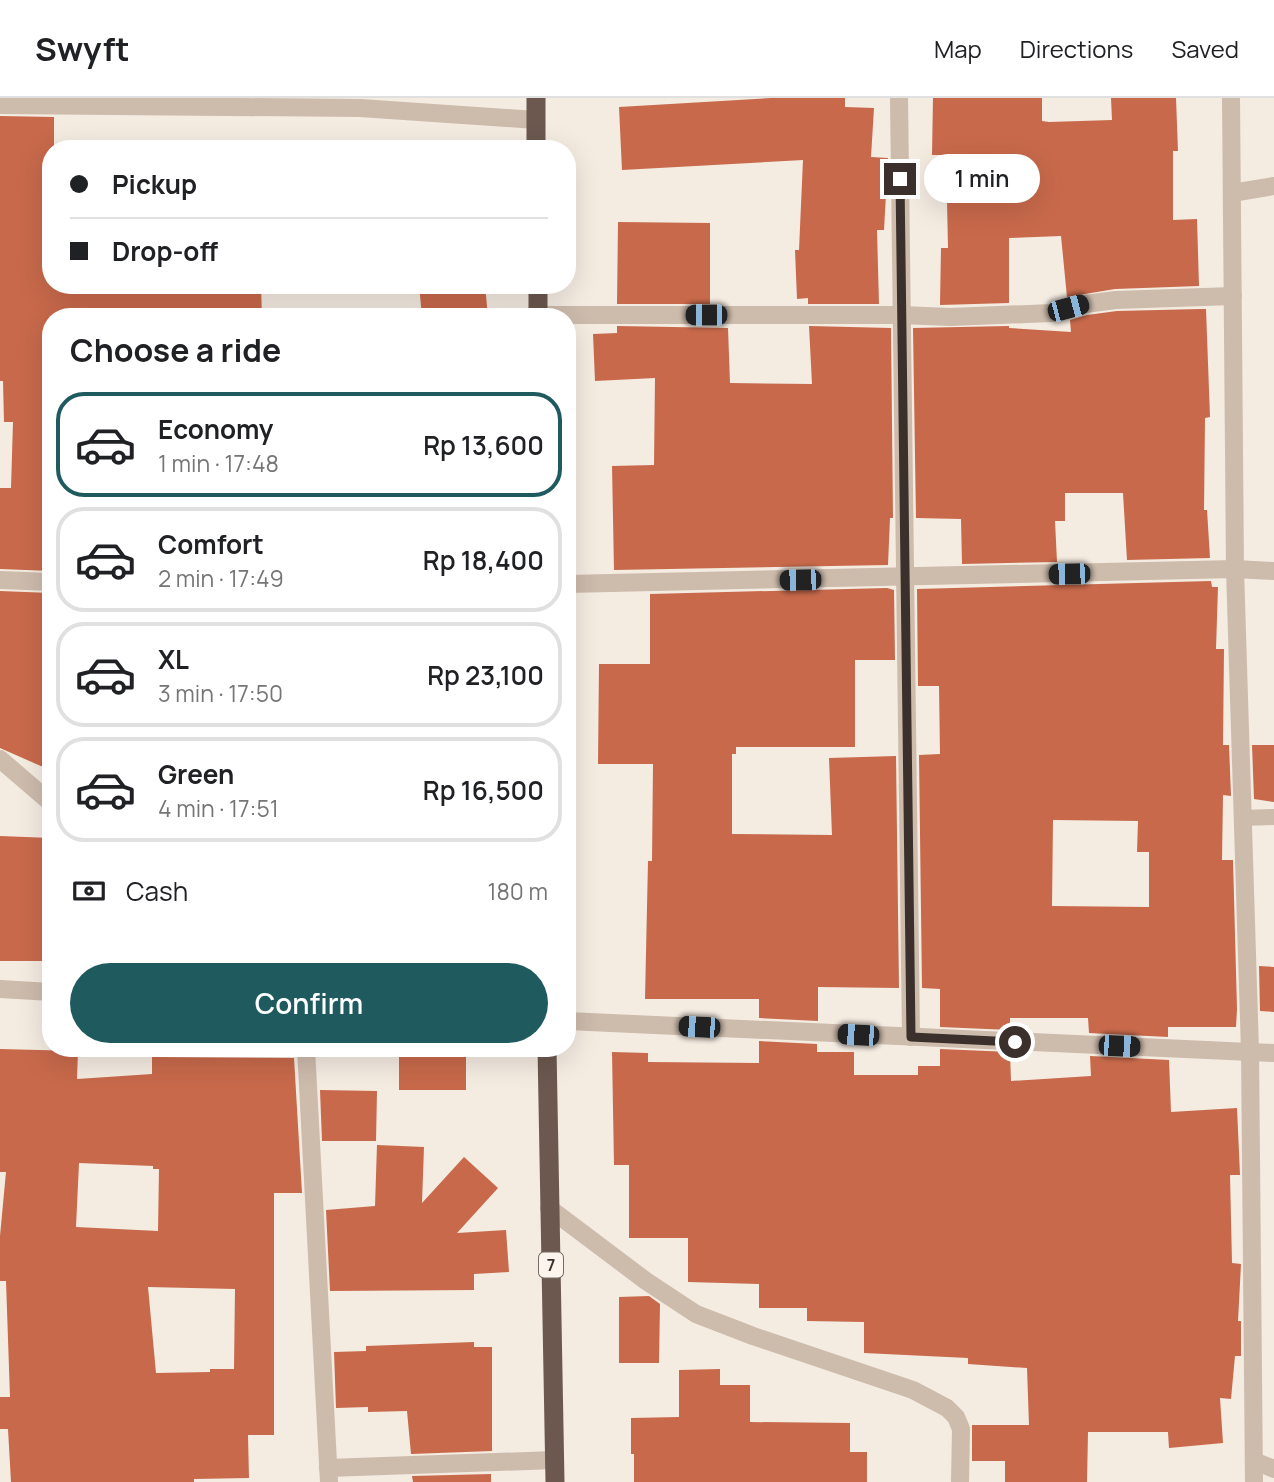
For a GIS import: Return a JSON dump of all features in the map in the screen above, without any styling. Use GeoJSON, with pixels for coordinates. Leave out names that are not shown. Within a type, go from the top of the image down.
{"type":"FeatureCollection","features":[{"type":"Feature","properties":{"kind":"highway"},"geometry":{"type":"LineString","coordinates":[[536,98],[536,140]]}},
{"type":"Feature","properties":{"kind":"highway","name":"7"},"geometry":{"type":"LineString","coordinates":[[547,1057],[555,1482]]}},
{"type":"Feature","properties":{"kind":"street"},"geometry":{"type":"LineString","coordinates":[[899,98],[903,578],[911,1037]]}},
{"type":"Feature","properties":{"kind":"street"},"geometry":{"type":"LineString","coordinates":[[1231,98],[1235,569],[1250,1051],[1254,1482]]}},
{"type":"Feature","properties":{"kind":"street"},"geometry":{"type":"LineString","coordinates":[[6,103],[359,103],[536,120]]}},
{"type":"Feature","properties":{"kind":"street"},"geometry":{"type":"LineString","coordinates":[[1232,192],[1274,186]]}},
{"type":"Feature","properties":{"kind":"street"},"geometry":{"type":"LineString","coordinates":[[576,316],[950,317],[1052,313],[1085,304],[1116,300],[1233,296]]}},
{"type":"Feature","properties":{"kind":"street"},"geometry":{"type":"LineString","coordinates":[[576,584],[1235,569],[1274,571]]}},
{"type":"Feature","properties":{"kind":"street"},"geometry":{"type":"LineString","coordinates":[[0,580],[42,582]]}},
{"type":"Feature","properties":{"kind":"street"},"geometry":{"type":"LineString","coordinates":[[0,759],[42,795]]}},
{"type":"Feature","properties":{"kind":"street"},"geometry":{"type":"LineString","coordinates":[[0,989],[42,991]]}},
{"type":"Feature","properties":{"kind":"street"},"geometry":{"type":"LineString","coordinates":[[576,1021],[1274,1053]]}},
{"type":"Feature","properties":{"kind":"street"},"geometry":{"type":"LineString","coordinates":[[306,1057],[329,1475],[555,1460]]}},
{"type":"Feature","properties":{"kind":"street"},"geometry":{"type":"LineString","coordinates":[[549,1208],[646,1281],[696,1314],[752,1336],[913,1390],[947,1408],[956,1417],[961,1429],[960,1482]]}},
{"type":"Feature","properties":{"kind":"street"},"geometry":{"type":"LineString","coordinates":[[1254,1461],[1274,1469]]}},
{"type":"Feature","properties":{"kind":"lane"},"geometry":{"type":"LineString","coordinates":[[1241,818],[1274,817]]}},
{"type":"Feature","properties":{"kind":"building"},"geometry":{"type":"Polygon","coordinates":[[[771,98],[845,98],[845,107],[874,108],[871,157],[888,158],[884,230],[877,230],[879,304],[808,304],[808,298],[797,299],[795,250],[799,250],[803,160],[622,170],[619,107],[771,98]]]}},
{"type":"Feature","properties":{"kind":"building"},"geometry":{"type":"Polygon","coordinates":[[[933,98],[1042,98],[1042,121],[1049,122],[1112,120],[1111,98],[1176,98],[1178,151],[1173,151],[1173,220],[1197,219],[1199,286],[1115,289],[1067,297],[1061,236],[1009,238],[1009,303],[940,305],[941,248],[948,248],[946,155],[932,155],[933,98]]]}},
{"type":"Feature","properties":{"kind":"building"},"geometry":{"type":"Polygon","coordinates":[[[0,116],[54,117],[54,140],[42,140],[42,294],[261,294],[262,308],[42,308],[42,571],[0,569],[0,488],[11,488],[13,422],[4,422],[3,381],[0,381],[0,116]]]}},
{"type":"Feature","properties":{"kind":"building"},"geometry":{"type":"Polygon","coordinates":[[[618,222],[710,223],[710,304],[617,304],[618,222]]]}},
{"type":"Feature","properties":{"kind":"building"},"geometry":{"type":"Polygon","coordinates":[[[420,294],[486,294],[487,308],[421,308],[420,294]]]}},
{"type":"Feature","properties":{"kind":"building"},"geometry":{"type":"Polygon","coordinates":[[[1206,309],[1210,417],[1205,418],[1204,510],[1207,510],[1210,558],[1127,560],[1123,493],[1065,493],[1065,521],[1055,521],[1057,562],[962,564],[961,519],[916,518],[913,328],[1009,326],[1071,332],[1070,320],[1087,315],[1117,311],[1206,309]]]}},
{"type":"Feature","properties":{"kind":"building"},"geometry":{"type":"Polygon","coordinates":[[[617,326],[728,328],[730,383],[812,384],[809,326],[891,328],[893,518],[890,518],[888,565],[614,570],[612,466],[654,465],[655,378],[595,381],[593,334],[617,333],[617,326]]]}},
{"type":"Feature","properties":{"kind":"building"},"geometry":{"type":"Polygon","coordinates":[[[1211,581],[1212,587],[1218,587],[1216,649],[1224,649],[1223,745],[1229,745],[1231,796],[1223,795],[1222,860],[1233,860],[1236,1027],[1168,1027],[1168,1037],[1089,1033],[1088,1018],[1010,1018],[1010,1030],[940,1027],[940,989],[922,988],[919,755],[940,754],[939,686],[918,686],[917,589],[1211,581]],[[1053,820],[1052,906],[1149,907],[1149,852],[1137,852],[1138,821],[1053,820]]]}},
{"type":"Feature","properties":{"kind":"building"},"geometry":{"type":"Polygon","coordinates":[[[887,588],[894,590],[895,660],[855,660],[855,747],[736,747],[736,754],[732,754],[732,834],[832,835],[829,758],[896,756],[899,988],[818,987],[818,1021],[759,1018],[759,999],[645,999],[648,861],[652,861],[653,764],[598,764],[599,664],[650,664],[650,594],[887,588]]]}},
{"type":"Feature","properties":{"kind":"building"},"geometry":{"type":"Polygon","coordinates":[[[0,591],[42,593],[42,767],[0,748],[0,591]]]}},
{"type":"Feature","properties":{"kind":"building"},"geometry":{"type":"Polygon","coordinates":[[[1252,745],[1274,745],[1274,802],[1254,799],[1252,745]]]}},
{"type":"Feature","properties":{"kind":"building"},"geometry":{"type":"Polygon","coordinates":[[[0,836],[42,838],[42,961],[0,961],[0,836]]]}},
{"type":"Feature","properties":{"kind":"building"},"geometry":{"type":"Polygon","coordinates":[[[1259,966],[1274,967],[1274,1012],[1260,1011],[1259,966]]]}},
{"type":"Feature","properties":{"kind":"building"},"geometry":{"type":"Polygon","coordinates":[[[759,1041],[817,1044],[817,1052],[854,1052],[854,1075],[918,1075],[918,1066],[940,1066],[940,1049],[1010,1052],[1011,1081],[1091,1076],[1090,1056],[1169,1060],[1171,1112],[1237,1108],[1240,1175],[1230,1175],[1232,1263],[1241,1264],[1238,1321],[1241,1321],[1241,1356],[1235,1356],[1231,1399],[1220,1398],[1223,1443],[1169,1448],[1168,1432],[1088,1432],[1087,1482],[1005,1482],[1005,1461],[972,1461],[972,1425],[1029,1425],[1027,1368],[968,1364],[968,1358],[864,1353],[864,1322],[807,1321],[807,1308],[759,1308],[759,1284],[688,1282],[688,1238],[629,1238],[629,1165],[614,1165],[612,1052],[648,1053],[648,1062],[759,1063],[759,1041]]]}},
{"type":"Feature","properties":{"kind":"building"},"geometry":{"type":"Polygon","coordinates":[[[0,1049],[42,1050],[42,1057],[78,1057],[77,1079],[152,1074],[152,1057],[294,1058],[302,1193],[274,1193],[274,1435],[248,1435],[249,1478],[194,1479],[194,1482],[11,1482],[8,1429],[0,1429],[0,1397],[10,1397],[6,1281],[0,1281],[0,1236],[6,1172],[0,1172],[0,1049]],[[79,1163],[76,1227],[158,1231],[159,1169],[153,1169],[153,1166],[79,1163]],[[148,1287],[156,1373],[234,1369],[235,1289],[148,1287]]]}},
{"type":"Feature","properties":{"kind":"building"},"geometry":{"type":"Polygon","coordinates":[[[399,1057],[466,1057],[466,1090],[399,1090],[399,1057]]]}},
{"type":"Feature","properties":{"kind":"building"},"geometry":{"type":"Polygon","coordinates":[[[320,1090],[377,1091],[376,1141],[322,1141],[320,1090]]]}},
{"type":"Feature","properties":{"kind":"building"},"geometry":{"type":"Polygon","coordinates":[[[377,1145],[424,1147],[422,1203],[464,1157],[498,1188],[457,1233],[506,1230],[509,1272],[474,1274],[474,1290],[330,1291],[326,1210],[375,1206],[377,1145]]]}},
{"type":"Feature","properties":{"kind":"building"},"geometry":{"type":"Polygon","coordinates":[[[649,1296],[660,1304],[659,1363],[619,1363],[619,1297],[649,1296]]]}},
{"type":"Feature","properties":{"kind":"building"},"geometry":{"type":"Polygon","coordinates":[[[474,1342],[474,1347],[492,1347],[492,1451],[411,1454],[407,1411],[368,1412],[368,1407],[336,1408],[334,1352],[366,1351],[366,1346],[474,1342]]]}},
{"type":"Feature","properties":{"kind":"building"},"geometry":{"type":"Polygon","coordinates":[[[720,1369],[720,1385],[750,1385],[750,1422],[850,1423],[850,1452],[867,1452],[867,1482],[634,1482],[631,1418],[679,1417],[679,1370],[720,1369]]]}},
{"type":"Feature","properties":{"kind":"building"},"geometry":{"type":"Polygon","coordinates":[[[491,1474],[491,1482],[413,1482],[412,1476],[491,1474]]]}},
{"type":"Feature","properties":{"kind":"route"},"geometry":{"type":"LineString","coordinates":[[900,179],[903,578],[911,1037],[1015,1042]]}}]}
